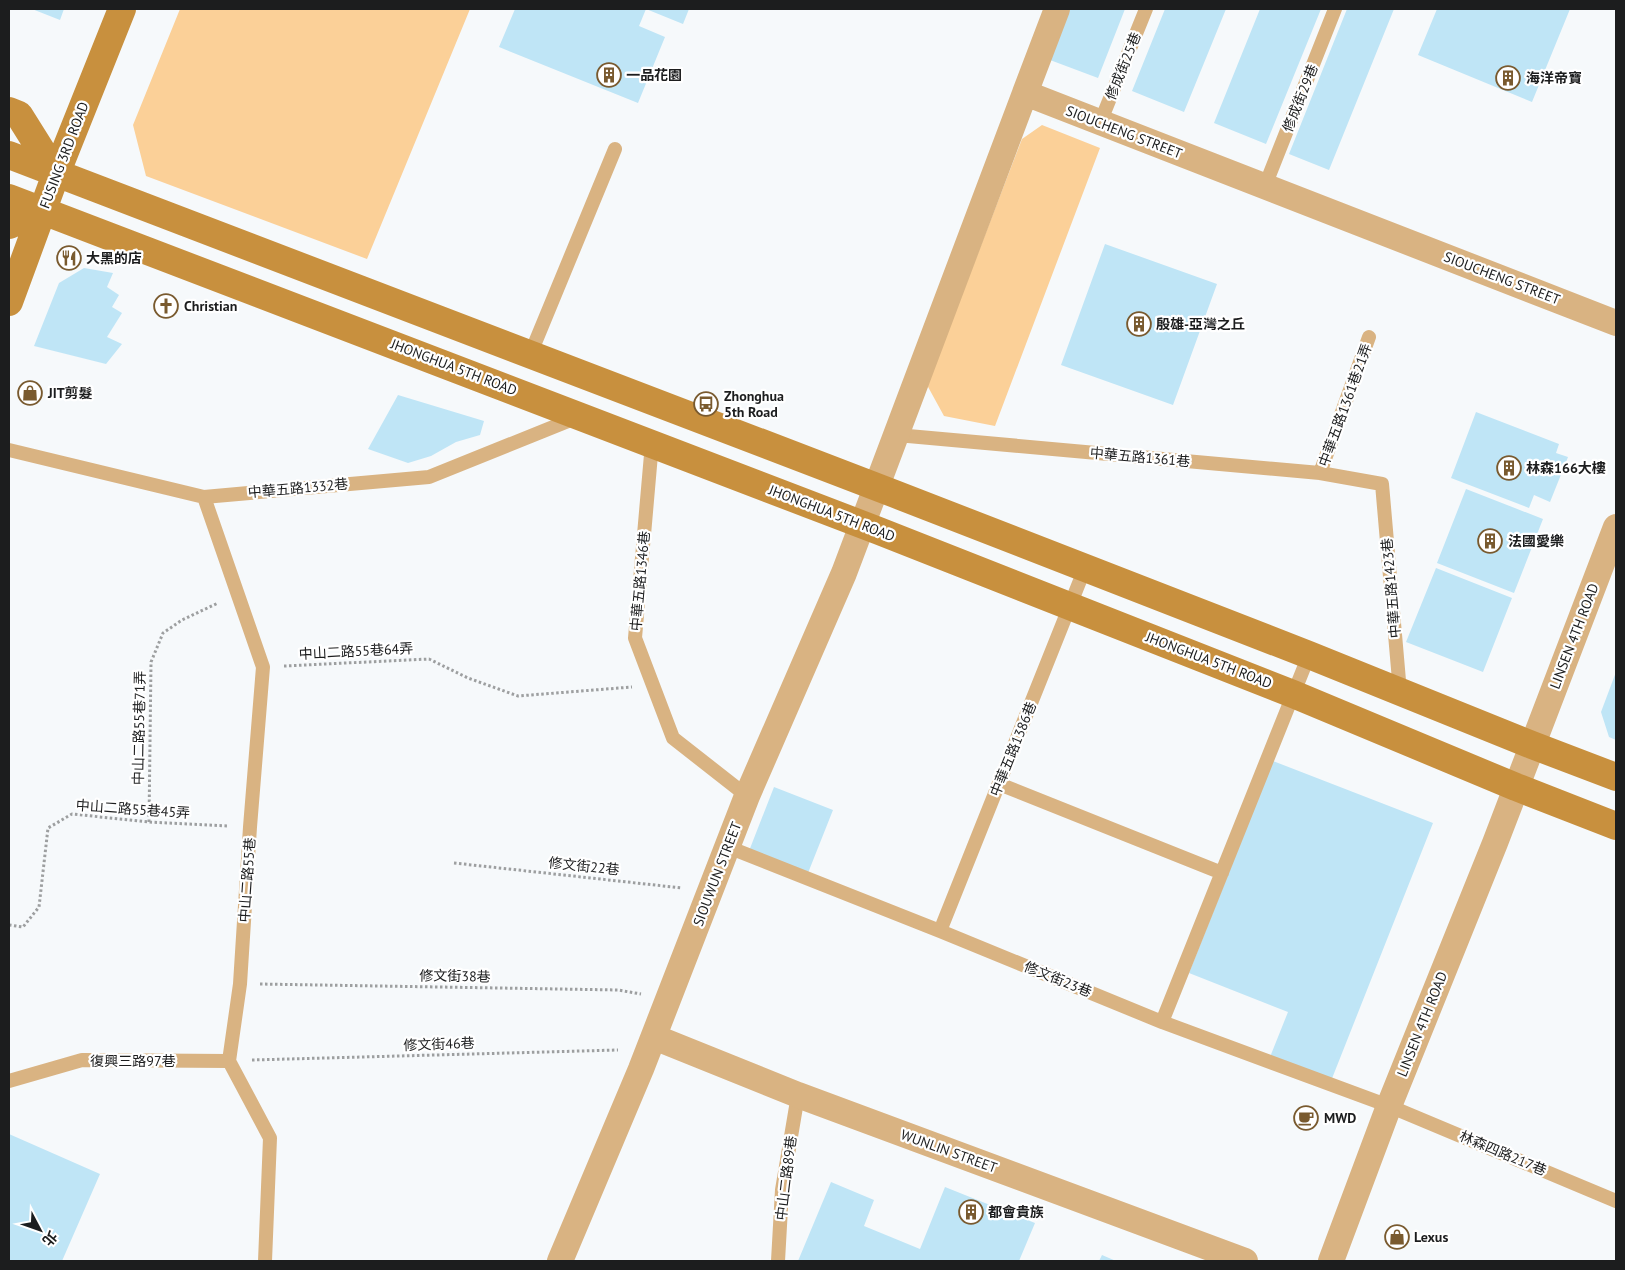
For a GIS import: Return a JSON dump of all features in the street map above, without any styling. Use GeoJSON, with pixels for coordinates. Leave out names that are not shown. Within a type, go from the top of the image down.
{"type":"FeatureCollection","features":[{"type":"Feature","properties":{"kind":"main road","name":"FUSING 3RD ROAD"},"geometry":{"type":"LineString","coordinates":[[9,302],[56,174],[122,9]]}},
{"type":"Feature","properties":{"kind":"main road"},"geometry":{"type":"LineString","coordinates":[[9,111],[19,115],[56,174]]}},
{"type":"Feature","properties":{"kind":"main road"},"geometry":{"type":"LineString","coordinates":[[9,155],[876,487],[1309,655],[1616,777]]}},
{"type":"Feature","properties":{"kind":"main road","name":"JHONGHUA 5TH ROAD"},"geometry":{"type":"LineString","coordinates":[[9,198],[862,524],[1293,694],[1516,787],[1616,826]]}},
{"type":"Feature","properties":{"kind":"main road"},"geometry":{"type":"LineString","coordinates":[[9,225],[42,211]]}},
{"type":"Feature","properties":{"kind":"street"},"geometry":{"type":"LineString","coordinates":[[876,487],[1057,9]]}},
{"type":"Feature","properties":{"kind":"street","name":"SIOUCHENG STREET"},"geometry":{"type":"LineString","coordinates":[[1025,93],[1616,323]]}},
{"type":"Feature","properties":{"kind":"street","name":"SIOUWUN STREET"},"geometry":{"type":"LineString","coordinates":[[560,1261],[652,1043],[747,796],[844,573],[876,487]]}},
{"type":"Feature","properties":{"kind":"street","name":"LINSEN 4TH ROAD"},"geometry":{"type":"LineString","coordinates":[[1331,1261],[1389,1106],[1495,843],[1616,526]]}},
{"type":"Feature","properties":{"kind":"street","name":"WUNLIN STREET"},"geometry":{"type":"LineString","coordinates":[[652,1043],[798,1094],[1245,1261]]}},
{"type":"Feature","properties":{"kind":"lane","name":"修成街25巷"},"geometry":{"type":"LineString","coordinates":[[1100,123],[1146,9]]}},
{"type":"Feature","properties":{"kind":"lane","name":"修成街29巷"},"geometry":{"type":"LineString","coordinates":[[1265,186],[1335,9]]}},
{"type":"Feature","properties":{"kind":"lane"},"geometry":{"type":"LineString","coordinates":[[530,355],[615,149]]}},
{"type":"Feature","properties":{"kind":"lane","name":"中華五路1361巷21弄"},"geometry":{"type":"LineString","coordinates":[[1320,473],[1369,337]]}},
{"type":"Feature","properties":{"kind":"lane","name":"中華五路1332巷"},"geometry":{"type":"LineString","coordinates":[[9,450],[204,497],[429,477],[581,416]]}},
{"type":"Feature","properties":{"kind":"lane","name":"中華五路1361巷"},"geometry":{"type":"LineString","coordinates":[[897,435],[1320,473],[1382,484]]}},
{"type":"Feature","properties":{"kind":"lane","name":"中華五路1346巷"},"geometry":{"type":"LineString","coordinates":[[652,443],[635,638],[672,738],[747,796]]}},
{"type":"Feature","properties":{"kind":"lane","name":"中華五路1423巷"},"geometry":{"type":"LineString","coordinates":[[1382,484],[1400,692]]}},
{"type":"Feature","properties":{"kind":"lane","name":"中山二路55巷"},"geometry":{"type":"LineString","coordinates":[[204,497],[239,593],[263,667],[240,984],[229,1061]]}},
{"type":"Feature","properties":{"kind":"lane","name":"中華五路1386巷"},"geometry":{"type":"LineString","coordinates":[[940,931],[1085,568]]}},
{"type":"Feature","properties":{"kind":"lane"},"geometry":{"type":"LineString","coordinates":[[1162,1022],[1309,655]]}},
{"type":"Feature","properties":{"kind":"lane"},"geometry":{"type":"LineString","coordinates":[[998,784],[1222,872]]}},
{"type":"Feature","properties":{"kind":"lane","name":"修文街23巷"},"geometry":{"type":"LineString","coordinates":[[728,847],[1162,1022],[1389,1106]]}},
{"type":"Feature","properties":{"kind":"lane","name":"復興三路97巷"},"geometry":{"type":"LineString","coordinates":[[9,1081],[82,1060],[229,1061]]}},
{"type":"Feature","properties":{"kind":"lane"},"geometry":{"type":"LineString","coordinates":[[229,1061],[270,1138],[264,1261]]}},
{"type":"Feature","properties":{"kind":"lane","name":"中山二路89巷"},"geometry":{"type":"LineString","coordinates":[[778,1261],[782,1190],[798,1094]]}},
{"type":"Feature","properties":{"kind":"lane","name":"林森四路217巷"},"geometry":{"type":"LineString","coordinates":[[1389,1106],[1616,1201]]}},
{"type":"Feature","properties":{"kind":"path","name":"中山二路55巷71弄"},"geometry":{"type":"LineString","coordinates":[[149,822],[151,662],[162,633],[182,620],[239,593]]}},
{"type":"Feature","properties":{"kind":"path","name":"中山二路55巷64弄"},"geometry":{"type":"LineString","coordinates":[[263,667],[429,659],[468,678],[518,696],[652,686]]}},
{"type":"Feature","properties":{"kind":"path","name":"中山二路55巷45弄"},"geometry":{"type":"LineString","coordinates":[[9,925],[23,927],[39,907],[48,828],[72,814],[149,822],[250,827]]}},
{"type":"Feature","properties":{"kind":"path","name":"修文街22巷"},"geometry":{"type":"LineString","coordinates":[[454,863],[710,891]]}},
{"type":"Feature","properties":{"kind":"path","name":"修文街38巷"},"geometry":{"type":"LineString","coordinates":[[240,984],[618,990],[669,998]]}},
{"type":"Feature","properties":{"kind":"path","name":"修文街46巷"},"geometry":{"type":"LineString","coordinates":[[229,1061],[652,1043]]}},
{"type":"Feature","properties":{"kind":"shaded area"},"geometry":{"type":"Polygon","coordinates":[[[180,9],[470,9],[367,259],[146,176],[133,125],[180,9]]]}},
{"type":"Feature","properties":{"kind":"shaded area"},"geometry":{"type":"Polygon","coordinates":[[[1042,125],[1100,148],[995,426],[944,416],[927,385],[1022,139],[1042,125]]]}},
{"type":"Feature","properties":{"kind":"building"},"geometry":{"type":"Polygon","coordinates":[[[32,9],[64,9],[60,20],[32,9]]]}},
{"type":"Feature","properties":{"kind":"building","name":"一品花園"},"geometry":{"type":"Polygon","coordinates":[[[515,9],[646,9],[639,26],[665,37],[638,103],[499,47],[515,9]]]}},
{"type":"Feature","properties":{"kind":"building"},"geometry":{"type":"Polygon","coordinates":[[[646,9],[689,9],[683,24],[646,9]]]}},
{"type":"Feature","properties":{"kind":"building"},"geometry":{"type":"Polygon","coordinates":[[[1070,9],[1125,9],[1098,78],[1050,60],[1070,9]]]}},
{"type":"Feature","properties":{"kind":"building"},"geometry":{"type":"Polygon","coordinates":[[[1165,9],[1226,9],[1184,112],[1132,91],[1165,9]]]}},
{"type":"Feature","properties":{"kind":"building"},"geometry":{"type":"Polygon","coordinates":[[[1260,9],[1321,9],[1266,144],[1214,123],[1260,9]]]}},
{"type":"Feature","properties":{"kind":"building"},"geometry":{"type":"Polygon","coordinates":[[[1347,9],[1394,9],[1329,170],[1289,154],[1347,9]]]}},
{"type":"Feature","properties":{"kind":"building","name":"海洋帝寶"},"geometry":{"type":"Polygon","coordinates":[[[1437,9],[1570,9],[1532,102],[1418,55],[1437,9]]]}},
{"type":"Feature","properties":{"kind":"building","name":"殷雄-亞灣之丘"},"geometry":{"type":"Polygon","coordinates":[[[1105,244],[1217,284],[1173,405],[1061,365],[1105,244]]]}},
{"type":"Feature","properties":{"kind":"building"},"geometry":{"type":"Polygon","coordinates":[[[84,268],[113,273],[107,287],[119,295],[112,307],[122,313],[107,337],[122,344],[106,364],[34,346],[59,283],[84,268]]]}},
{"type":"Feature","properties":{"kind":"building"},"geometry":{"type":"Polygon","coordinates":[[[398,395],[484,421],[480,435],[456,442],[431,456],[408,463],[368,449],[398,395]]]}},
{"type":"Feature","properties":{"kind":"building","name":"林森166大樓"},"geometry":{"type":"Polygon","coordinates":[[[1476,412],[1559,444],[1556,453],[1568,457],[1550,502],[1534,495],[1529,508],[1451,478],[1476,412]]]}},
{"type":"Feature","properties":{"kind":"building","name":"法國愛樂"},"geometry":{"type":"Polygon","coordinates":[[[1466,489],[1543,519],[1514,593],[1437,563],[1466,489]]]}},
{"type":"Feature","properties":{"kind":"building"},"geometry":{"type":"Polygon","coordinates":[[[1436,568],[1512,598],[1483,672],[1406,642],[1436,568]]]}},
{"type":"Feature","properties":{"kind":"building"},"geometry":{"type":"Polygon","coordinates":[[[1616,672],[1616,740],[1609,737],[1601,712],[1616,672]]]}},
{"type":"Feature","properties":{"kind":"building"},"geometry":{"type":"Polygon","coordinates":[[[1273,761],[1433,823],[1331,1081],[1270,1057],[1288,1012],[1189,973],[1273,761]]]}},
{"type":"Feature","properties":{"kind":"building"},"geometry":{"type":"Polygon","coordinates":[[[774,787],[833,810],[808,873],[749,851],[774,787]]]}},
{"type":"Feature","properties":{"kind":"building"},"geometry":{"type":"Polygon","coordinates":[[[9,1134],[100,1174],[62,1261],[9,1261],[9,1134]]]}},
{"type":"Feature","properties":{"kind":"building","name":"都會貴族"},"geometry":{"type":"Polygon","coordinates":[[[831,1182],[874,1200],[864,1226],[920,1249],[945,1187],[1035,1223],[1019,1261],[798,1261],[831,1182]]]}},
{"type":"Feature","properties":{"kind":"building"},"geometry":{"type":"Polygon","coordinates":[[[1102,1255],[1116,1261],[1099,1261],[1102,1255]]]}},
{"type":"Feature","properties":{"kind":"place","name":"一品花園"},"geometry":{"type":"Point","coordinates":[609,75]}},
{"type":"Feature","properties":{"kind":"place","name":"海洋帝寶"},"geometry":{"type":"Point","coordinates":[1508,78]}},
{"type":"Feature","properties":{"kind":"place","name":"大黑的店"},"geometry":{"type":"Point","coordinates":[69,258]}},
{"type":"Feature","properties":{"kind":"place","name":"Christian"},"geometry":{"type":"Point","coordinates":[166,306]}},
{"type":"Feature","properties":{"kind":"place","name":"殷雄-亞灣之丘"},"geometry":{"type":"Point","coordinates":[1139,324]}},
{"type":"Feature","properties":{"kind":"place","name":"JIT剪髮"},"geometry":{"type":"Point","coordinates":[30,393]}},
{"type":"Feature","properties":{"kind":"place","name":"Zhonghua 5th Road"},"geometry":{"type":"Point","coordinates":[706,404]}},
{"type":"Feature","properties":{"kind":"place","name":"林森166大樓"},"geometry":{"type":"Point","coordinates":[1509,468]}},
{"type":"Feature","properties":{"kind":"place","name":"法國愛樂"},"geometry":{"type":"Point","coordinates":[1490,541]}},
{"type":"Feature","properties":{"kind":"place","name":"MWD"},"geometry":{"type":"Point","coordinates":[1306,1118]}},
{"type":"Feature","properties":{"kind":"place","name":"都會貴族"},"geometry":{"type":"Point","coordinates":[971,1212]}},
{"type":"Feature","properties":{"kind":"place","name":"Lexus"},"geometry":{"type":"Point","coordinates":[1397,1237]}}]}
